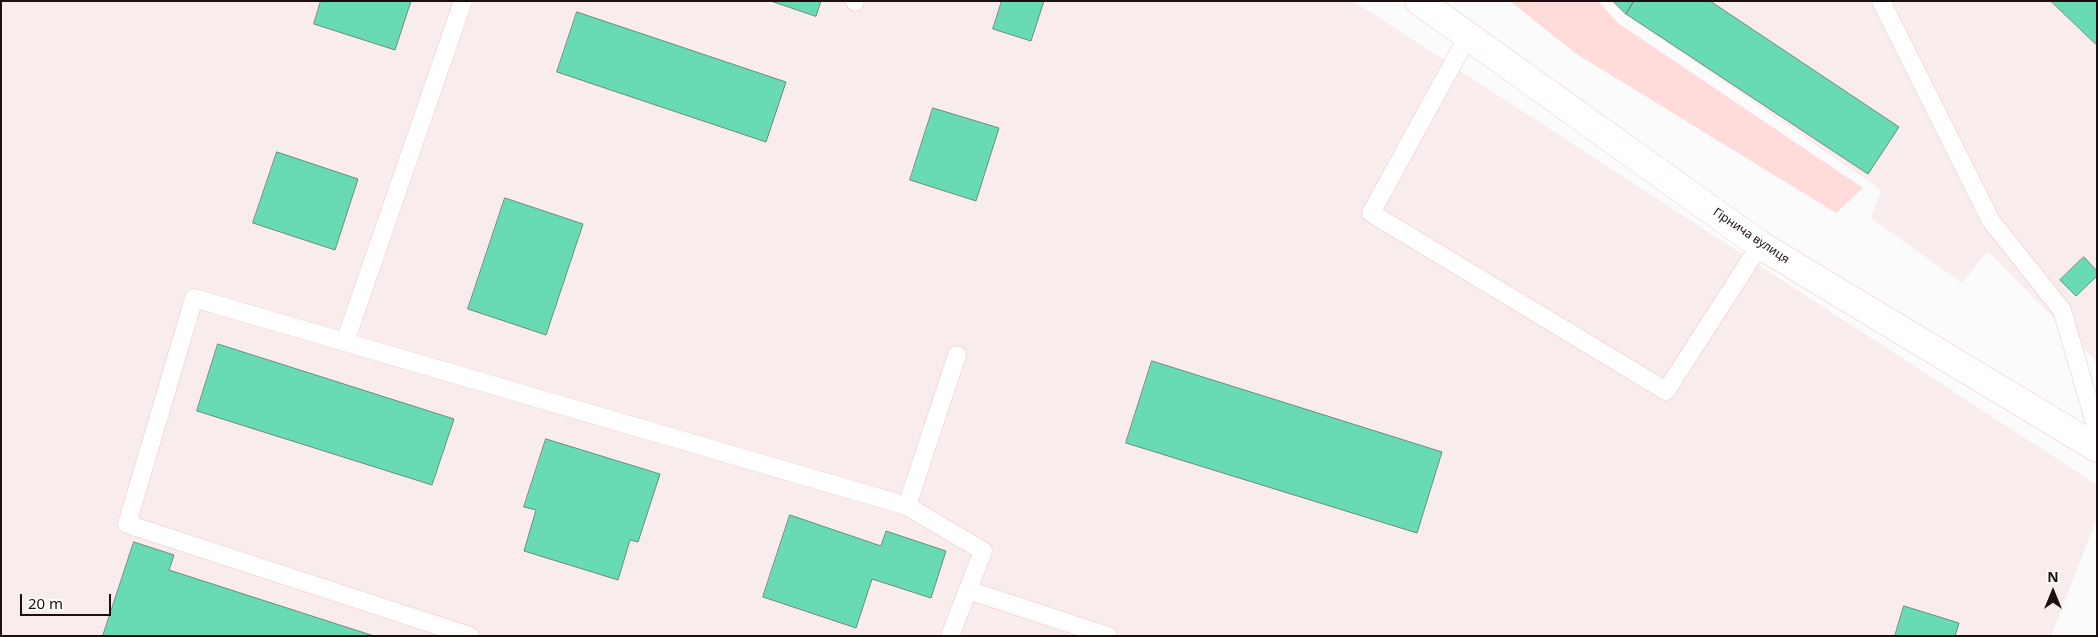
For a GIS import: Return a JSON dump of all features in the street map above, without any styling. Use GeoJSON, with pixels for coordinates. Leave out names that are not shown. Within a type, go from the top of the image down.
{"type":"FeatureCollection","features":[{"type":"Feature","properties":{"kind":"street","name":"Гірнича вулиця"},"geometry":{"type":"LineString","coordinates":[[1419,1],[1760,244],[2097,448]]}},
{"type":"Feature","properties":{"kind":"lane"},"geometry":{"type":"LineString","coordinates":[[345,342],[463,1]]}},
{"type":"Feature","properties":{"kind":"lane"},"geometry":{"type":"LineString","coordinates":[[1881,1],[1991,221],[2062,310],[2097,430]]}},
{"type":"Feature","properties":{"kind":"lane"},"geometry":{"type":"LineString","coordinates":[[1468,36],[1371,214],[1666,391],[1760,244]]}},
{"type":"Feature","properties":{"kind":"lane"},"geometry":{"type":"LineString","coordinates":[[470,636],[127,524],[194,298],[907,506],[983,551],[950,636]]}},
{"type":"Feature","properties":{"kind":"lane"},"geometry":{"type":"LineString","coordinates":[[907,506],[957,355]]}},
{"type":"Feature","properties":{"kind":"lane"},"geometry":{"type":"LineString","coordinates":[[968,590],[1108,636]]}},
{"type":"Feature","properties":{"kind":"shaded area"},"geometry":{"type":"Polygon","coordinates":[[[1,1],[1353,1],[2097,485],[2097,518],[2051,636],[1,636],[1,1]]]}},
{"type":"Feature","properties":{"kind":"shaded area"},"geometry":{"type":"Polygon","coordinates":[[[1510,1],[1598,1],[1618,23],[1863,188],[1836,213],[1575,53],[1510,1]]]}},
{"type":"Feature","properties":{"kind":"shaded area"},"geometry":{"type":"Polygon","coordinates":[[[1613,1],[2097,1],[2097,362],[1988,251],[1962,283],[1871,218],[1881,190],[1626,14],[1613,1]]]}},
{"type":"Feature","properties":{"kind":"building"},"geometry":{"type":"Polygon","coordinates":[[[321,1],[411,1],[395,50],[314,24],[321,1]]]}},
{"type":"Feature","properties":{"kind":"building"},"geometry":{"type":"Polygon","coordinates":[[[771,1],[821,1],[816,16],[771,1]]]}},
{"type":"Feature","properties":{"kind":"building"},"geometry":{"type":"Polygon","coordinates":[[[1002,1],[1044,1],[1031,41],[993,29],[1002,1]]]}},
{"type":"Feature","properties":{"kind":"building"},"geometry":{"type":"Polygon","coordinates":[[[1613,1],[1634,1],[1626,14],[1613,1]]]}},
{"type":"Feature","properties":{"kind":"building"},"geometry":{"type":"Polygon","coordinates":[[[1634,1],[1710,1],[1899,127],[1868,174],[1626,14],[1634,1]]]}},
{"type":"Feature","properties":{"kind":"building"},"geometry":{"type":"Polygon","coordinates":[[[2051,1],[2097,1],[2097,45],[2051,1]]]}},
{"type":"Feature","properties":{"kind":"building"},"geometry":{"type":"Polygon","coordinates":[[[577,12],[786,82],[766,142],[557,72],[577,12]]]}},
{"type":"Feature","properties":{"kind":"building"},"geometry":{"type":"Polygon","coordinates":[[[933,108],[999,128],[976,201],[910,180],[933,108]]]}},
{"type":"Feature","properties":{"kind":"building"},"geometry":{"type":"Polygon","coordinates":[[[277,152],[358,179],[335,250],[253,223],[277,152]]]}},
{"type":"Feature","properties":{"kind":"building"},"geometry":{"type":"Polygon","coordinates":[[[505,198],[583,224],[546,335],[468,309],[505,198]]]}},
{"type":"Feature","properties":{"kind":"building"},"geometry":{"type":"Polygon","coordinates":[[[2084,257],[2097,271],[2097,276],[2076,296],[2060,280],[2084,257]]]}},
{"type":"Feature","properties":{"kind":"building"},"geometry":{"type":"Polygon","coordinates":[[[218,344],[454,419],[432,485],[197,411],[218,344]]]}},
{"type":"Feature","properties":{"kind":"building"},"geometry":{"type":"Polygon","coordinates":[[[1152,361],[1442,452],[1417,533],[1126,443],[1152,361]]]}},
{"type":"Feature","properties":{"kind":"building"},"geometry":{"type":"Polygon","coordinates":[[[546,439],[660,474],[638,542],[630,540],[618,580],[524,551],[536,510],[524,507],[546,439]]]}},
{"type":"Feature","properties":{"kind":"building"},"geometry":{"type":"Polygon","coordinates":[[[790,515],[881,546],[886,531],[946,551],[931,598],[872,579],[856,628],[763,597],[790,515]]]}},
{"type":"Feature","properties":{"kind":"building"},"geometry":{"type":"Polygon","coordinates":[[[134,542],[174,555],[169,570],[374,636],[103,636],[134,542]]]}},
{"type":"Feature","properties":{"kind":"building"},"geometry":{"type":"Polygon","coordinates":[[[1904,606],[1959,623],[1955,636],[1895,636],[1904,606]]]}}]}
